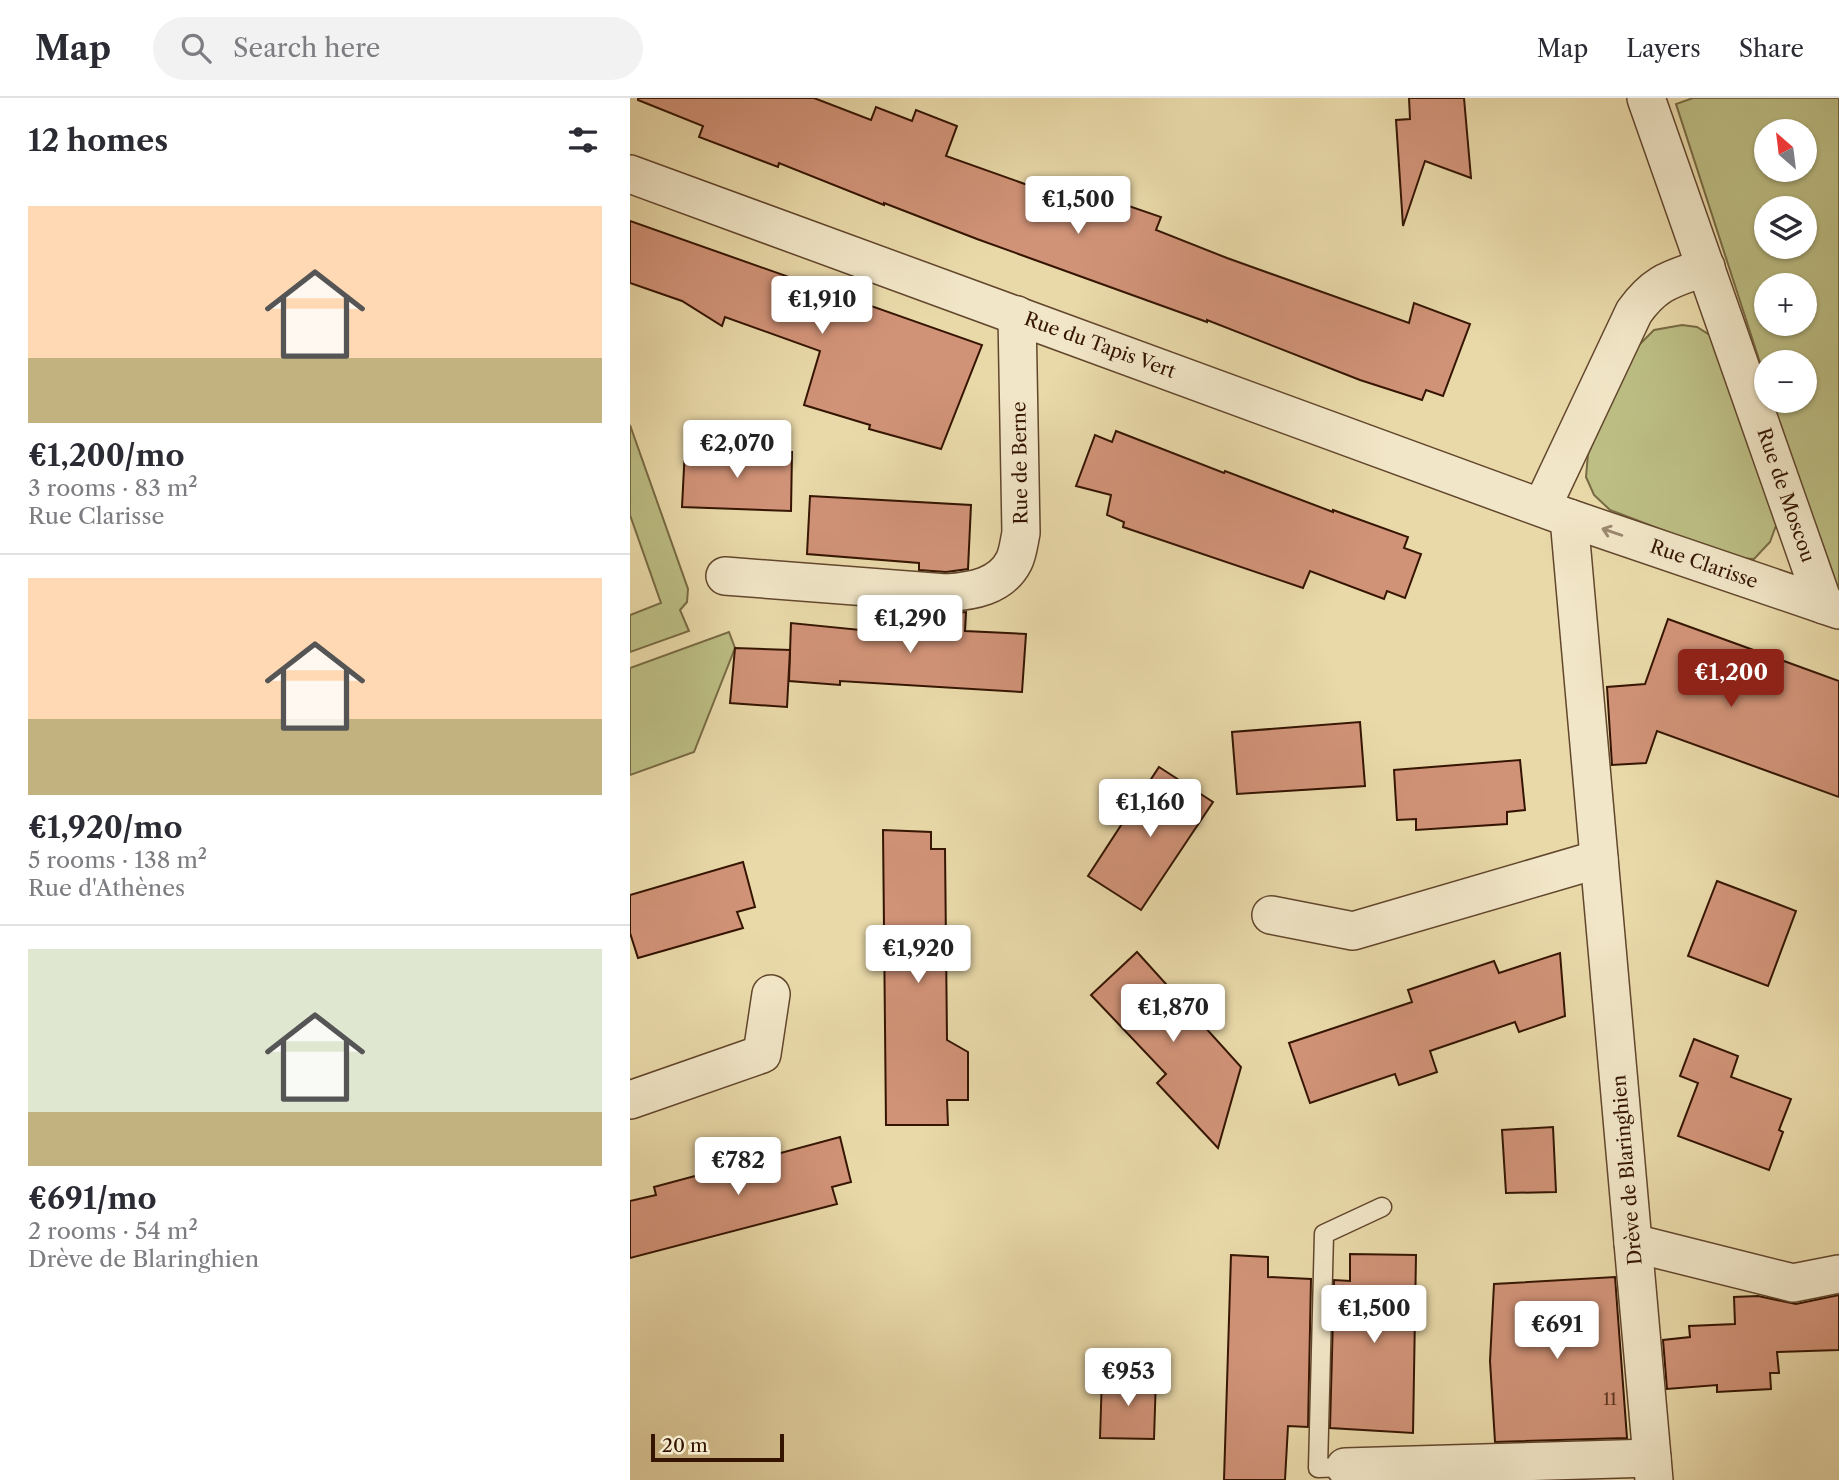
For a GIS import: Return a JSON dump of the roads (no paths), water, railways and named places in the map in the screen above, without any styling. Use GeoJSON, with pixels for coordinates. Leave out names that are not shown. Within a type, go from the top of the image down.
{"type":"FeatureCollection","features":[{"type":"Feature","properties":{"kind":"street","name":"Rue de Moscou"},"geometry":{"type":"LineString","coordinates":[[1646,98],[1832,607]]}},
{"type":"Feature","properties":{"kind":"street","name":"Rue du Tapis Vert"},"geometry":{"type":"LineString","coordinates":[[630,174],[1555,513]]}},
{"type":"Feature","properties":{"kind":"street"},"geometry":{"type":"LineString","coordinates":[[1555,513],[1634,312],[1656,286],[1706,267]]}},
{"type":"Feature","properties":{"kind":"street","name":"Rue de Berne"},"geometry":{"type":"LineString","coordinates":[[725,576],[946,593],[968,592],[989,586],[1003,576],[1014,560],[1021,533],[1017,315]]}},
{"type":"Feature","properties":{"kind":"street","name":"Rue Clarisse"},"geometry":{"type":"LineString","coordinates":[[1555,513],[1832,607]]}},
{"type":"Feature","properties":{"kind":"street","name":"Drève de Blaringhien"},"geometry":{"type":"LineString","coordinates":[[1555,513],[1599,859],[1653,1469]]}},
{"type":"Feature","properties":{"kind":"street"},"geometry":{"type":"LineString","coordinates":[[1271,915],[1353,931],[1599,859]]}},
{"type":"Feature","properties":{"kind":"street"},"geometry":{"type":"LineString","coordinates":[[630,1100],[762,1054],[771,994]]}},
{"type":"Feature","properties":{"kind":"street"},"geometry":{"type":"LineString","coordinates":[[1633,1243],[1793,1283],[1839,1274]]}},
{"type":"Feature","properties":{"kind":"street"},"geometry":{"type":"LineString","coordinates":[[1345,1466],[1653,1469]]}},
{"type":"Feature","properties":{"kind":"lane"},"geometry":{"type":"LineString","coordinates":[[1345,1466],[1318,1468],[1324,1234],[1382,1207]]}}]}
